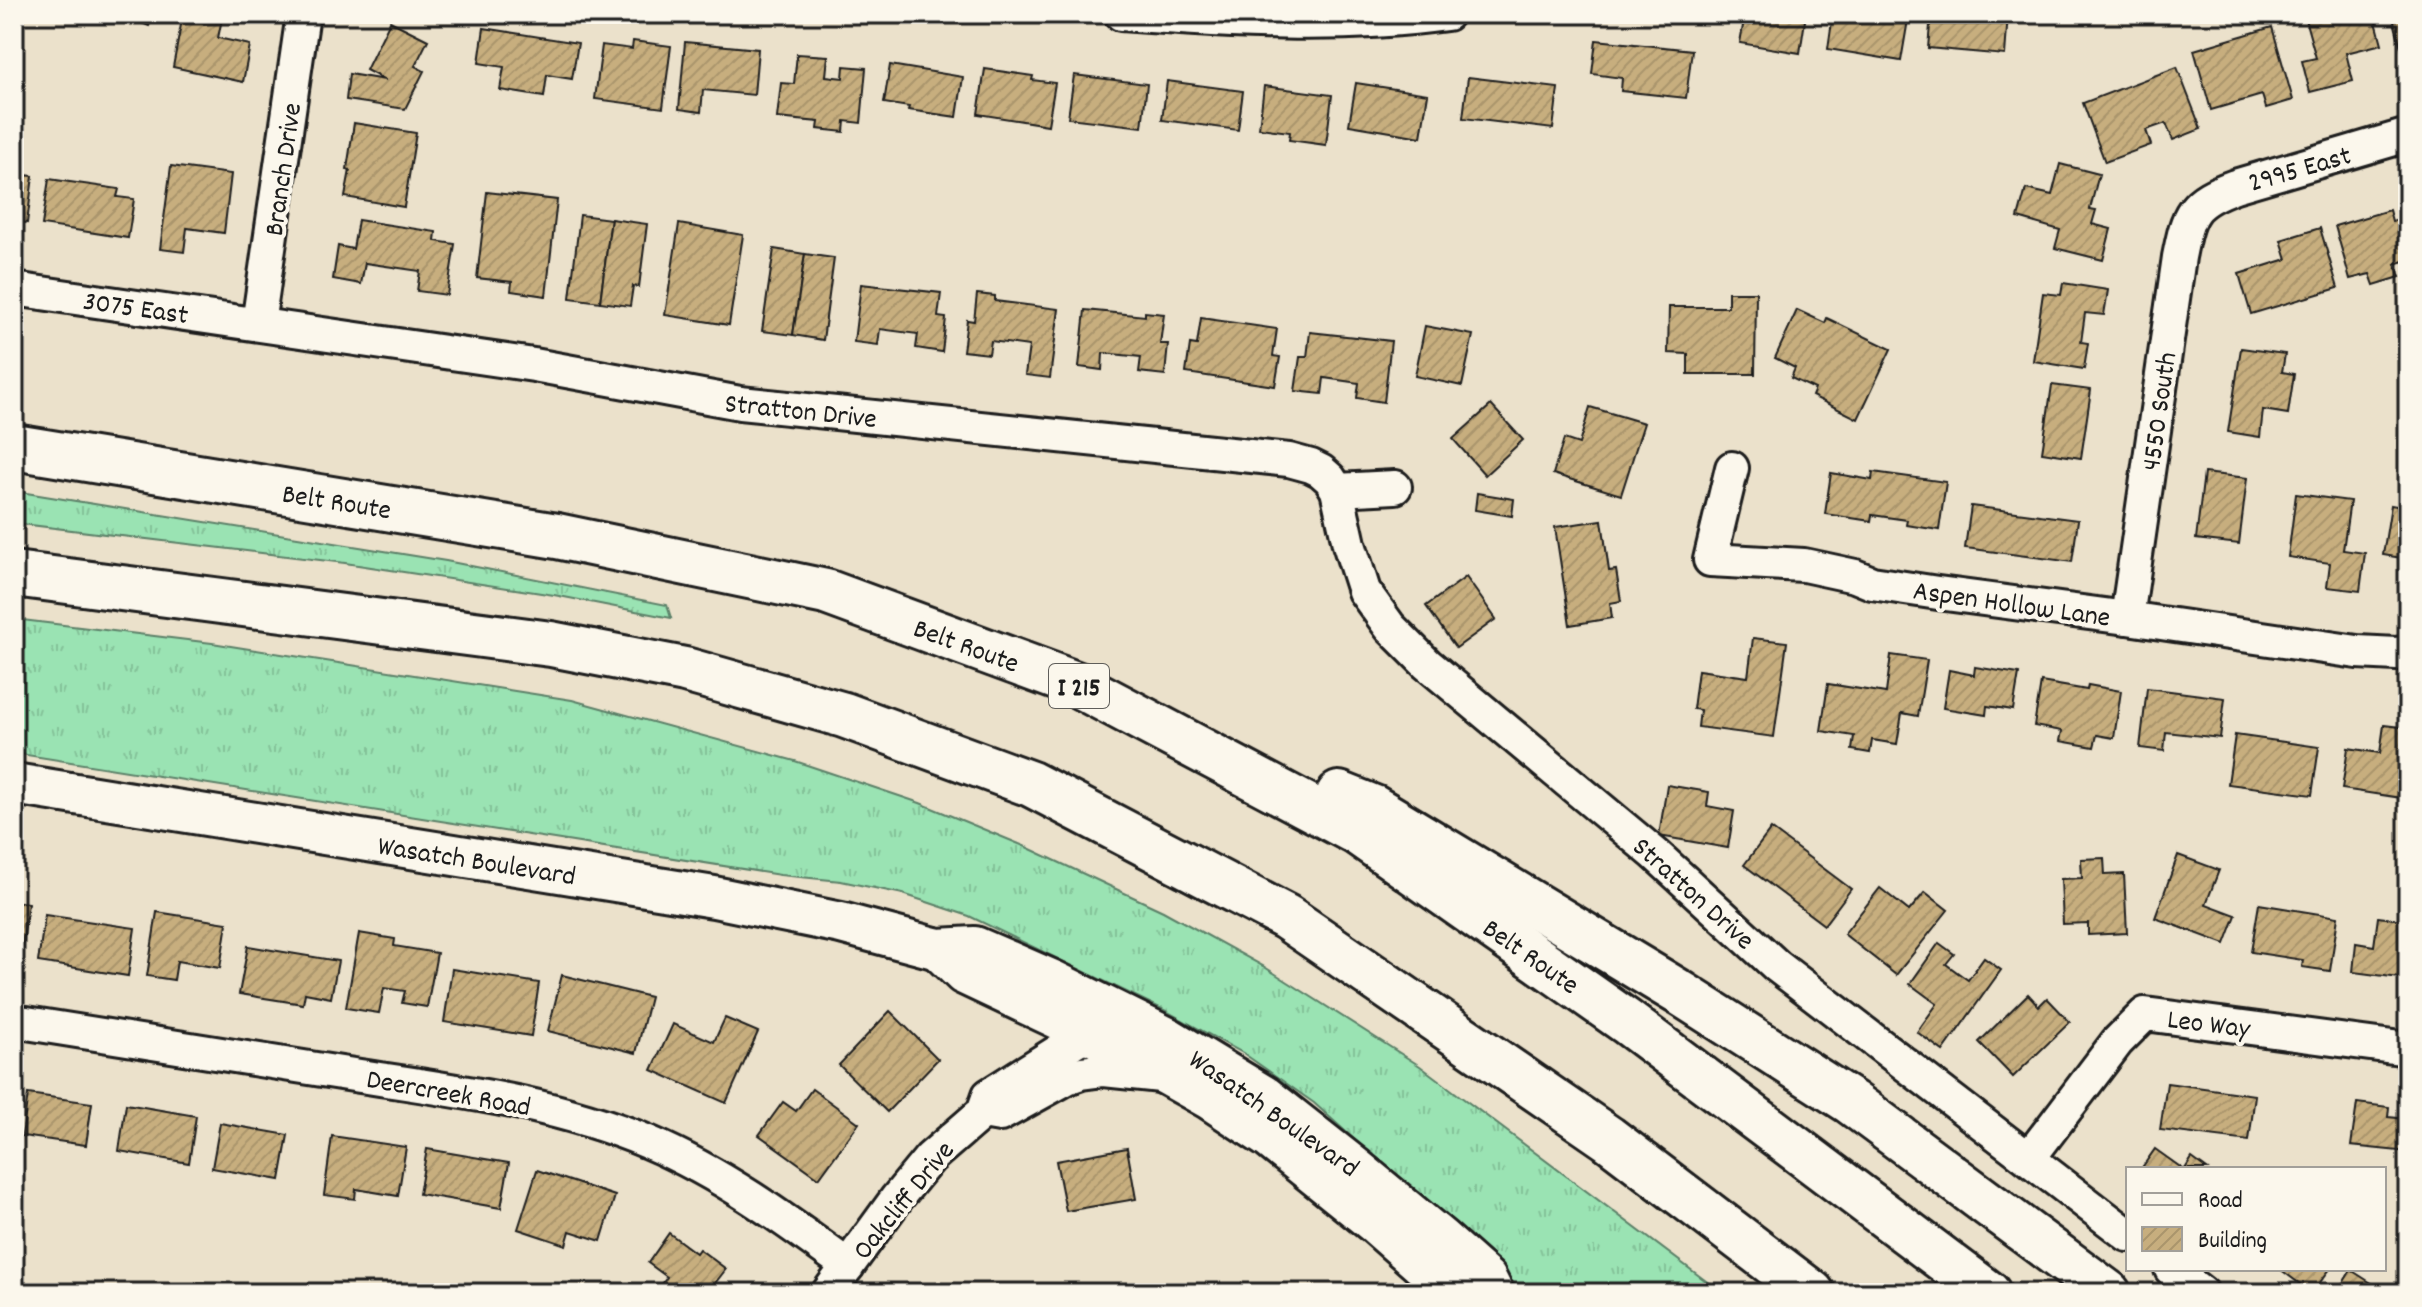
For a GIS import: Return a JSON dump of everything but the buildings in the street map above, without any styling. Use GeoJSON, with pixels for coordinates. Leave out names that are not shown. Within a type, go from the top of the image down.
{"type":"FeatureCollection","features":[{"type":"Feature","properties":{"kind":"highway","name":"Belt Route"},"geometry":{"type":"LineString","coordinates":[[14,447],[557,536],[826,592],[1078,685],[1358,833],[1627,1022],[1988,1293]]}},
{"type":"Feature","properties":{"kind":"highway"},"geometry":{"type":"LineString","coordinates":[[14,574],[551,644],[685,670],[844,715],[1031,784],[1286,917],[1608,1138],[1812,1293]]}},
{"type":"Feature","properties":{"kind":"highway"},"geometry":{"type":"LineString","coordinates":[[1078,685],[1374,808],[1682,994],[1851,1102],[2108,1293]]}},
{"type":"Feature","properties":{"kind":"street","name":"Branch Drive"},"geometry":{"type":"LineString","coordinates":[[258,324],[303,14]]}},
{"type":"Feature","properties":{"kind":"street"},"geometry":{"type":"LineString","coordinates":[[1121,14],[1354,23],[1447,14]]}},
{"type":"Feature","properties":{"kind":"street","name":"2995 East"},"geometry":{"type":"LineString","coordinates":[[2195,207],[2211,195],[2235,186],[2408,135]]}},
{"type":"Feature","properties":{"kind":"street","name":"4550 South"},"geometry":{"type":"LineString","coordinates":[[2127,618],[2179,257],[2185,226],[2195,207]]}},
{"type":"Feature","properties":{"kind":"street","name":"3075 East"},"geometry":{"type":"LineString","coordinates":[[14,289],[258,324]]}},
{"type":"Feature","properties":{"kind":"street","name":"Stratton Drive"},"geometry":{"type":"LineString","coordinates":[[258,324],[534,365],[729,402],[1289,460],[1321,471],[1337,490],[1364,591],[1390,627],[1427,664],[1655,854],[1777,966],[2126,1233]]}},
{"type":"Feature","properties":{"kind":"street","name":"Aspen Hollow Lane"},"geometry":{"type":"LineString","coordinates":[[1732,468],[1710,560],[1804,565],[1842,572],[1872,583],[2357,652],[2408,652]]}},
{"type":"Feature","properties":{"kind":"street"},"geometry":{"type":"LineString","coordinates":[[1337,490],[1395,487]]}},
{"type":"Feature","properties":{"kind":"street","name":"Wasatch Boulevard"},"geometry":{"type":"LineString","coordinates":[[14,784],[714,897],[841,923],[938,949],[964,974],[1102,1023],[1170,1039],[1264,1096],[1441,1239],[1486,1279],[1493,1293]]}},
{"type":"Feature","properties":{"kind":"street","name":"Leo Way"},"geometry":{"type":"LineString","coordinates":[[2029,1158],[2117,1042],[2145,1014],[2408,1049]]}},
{"type":"Feature","properties":{"kind":"street","name":"Deercreek Road"},"geometry":{"type":"LineString","coordinates":[[14,1021],[475,1094],[573,1115],[648,1142],[712,1174],[784,1219],[848,1266]]}},
{"type":"Feature","properties":{"kind":"street","name":"Wasatch Boulevard"},"geometry":{"type":"LineString","coordinates":[[1102,1023],[1169,1076],[1269,1138],[1366,1216],[1454,1293]]}},
{"type":"Feature","properties":{"kind":"street","name":"Oakcliff Drive"},"geometry":{"type":"LineString","coordinates":[[828,1293],[897,1198],[930,1158],[983,1112],[989,1095],[1102,1023]]}},
{"type":"Feature","properties":{"kind":"street","name":"Oakcliff Drive"},"geometry":{"type":"LineString","coordinates":[[983,1112],[1000,1115],[1081,1073],[1104,1070],[1169,1076]]}},
{"type":"Feature","properties":{"kind":"street"},"geometry":{"type":"LineString","coordinates":[[2174,1271],[2202,1293]]}},
{"type":"Feature","properties":{"kind":"green space"},"geometry":{"type":"Polygon","coordinates":[[[14,491],[446,561],[667,605],[671,618],[554,595],[345,563],[14,523],[14,491]]]}},
{"type":"Feature","properties":{"kind":"green space"},"geometry":{"type":"Polygon","coordinates":[[[14,619],[212,643],[572,700],[795,761],[920,803],[1024,846],[1163,911],[1263,966],[1420,1066],[1722,1293],[1525,1293],[1314,1103],[1243,1053],[1164,1010],[969,916],[903,894],[841,881],[780,875],[14,753],[14,619]]]}}]}
